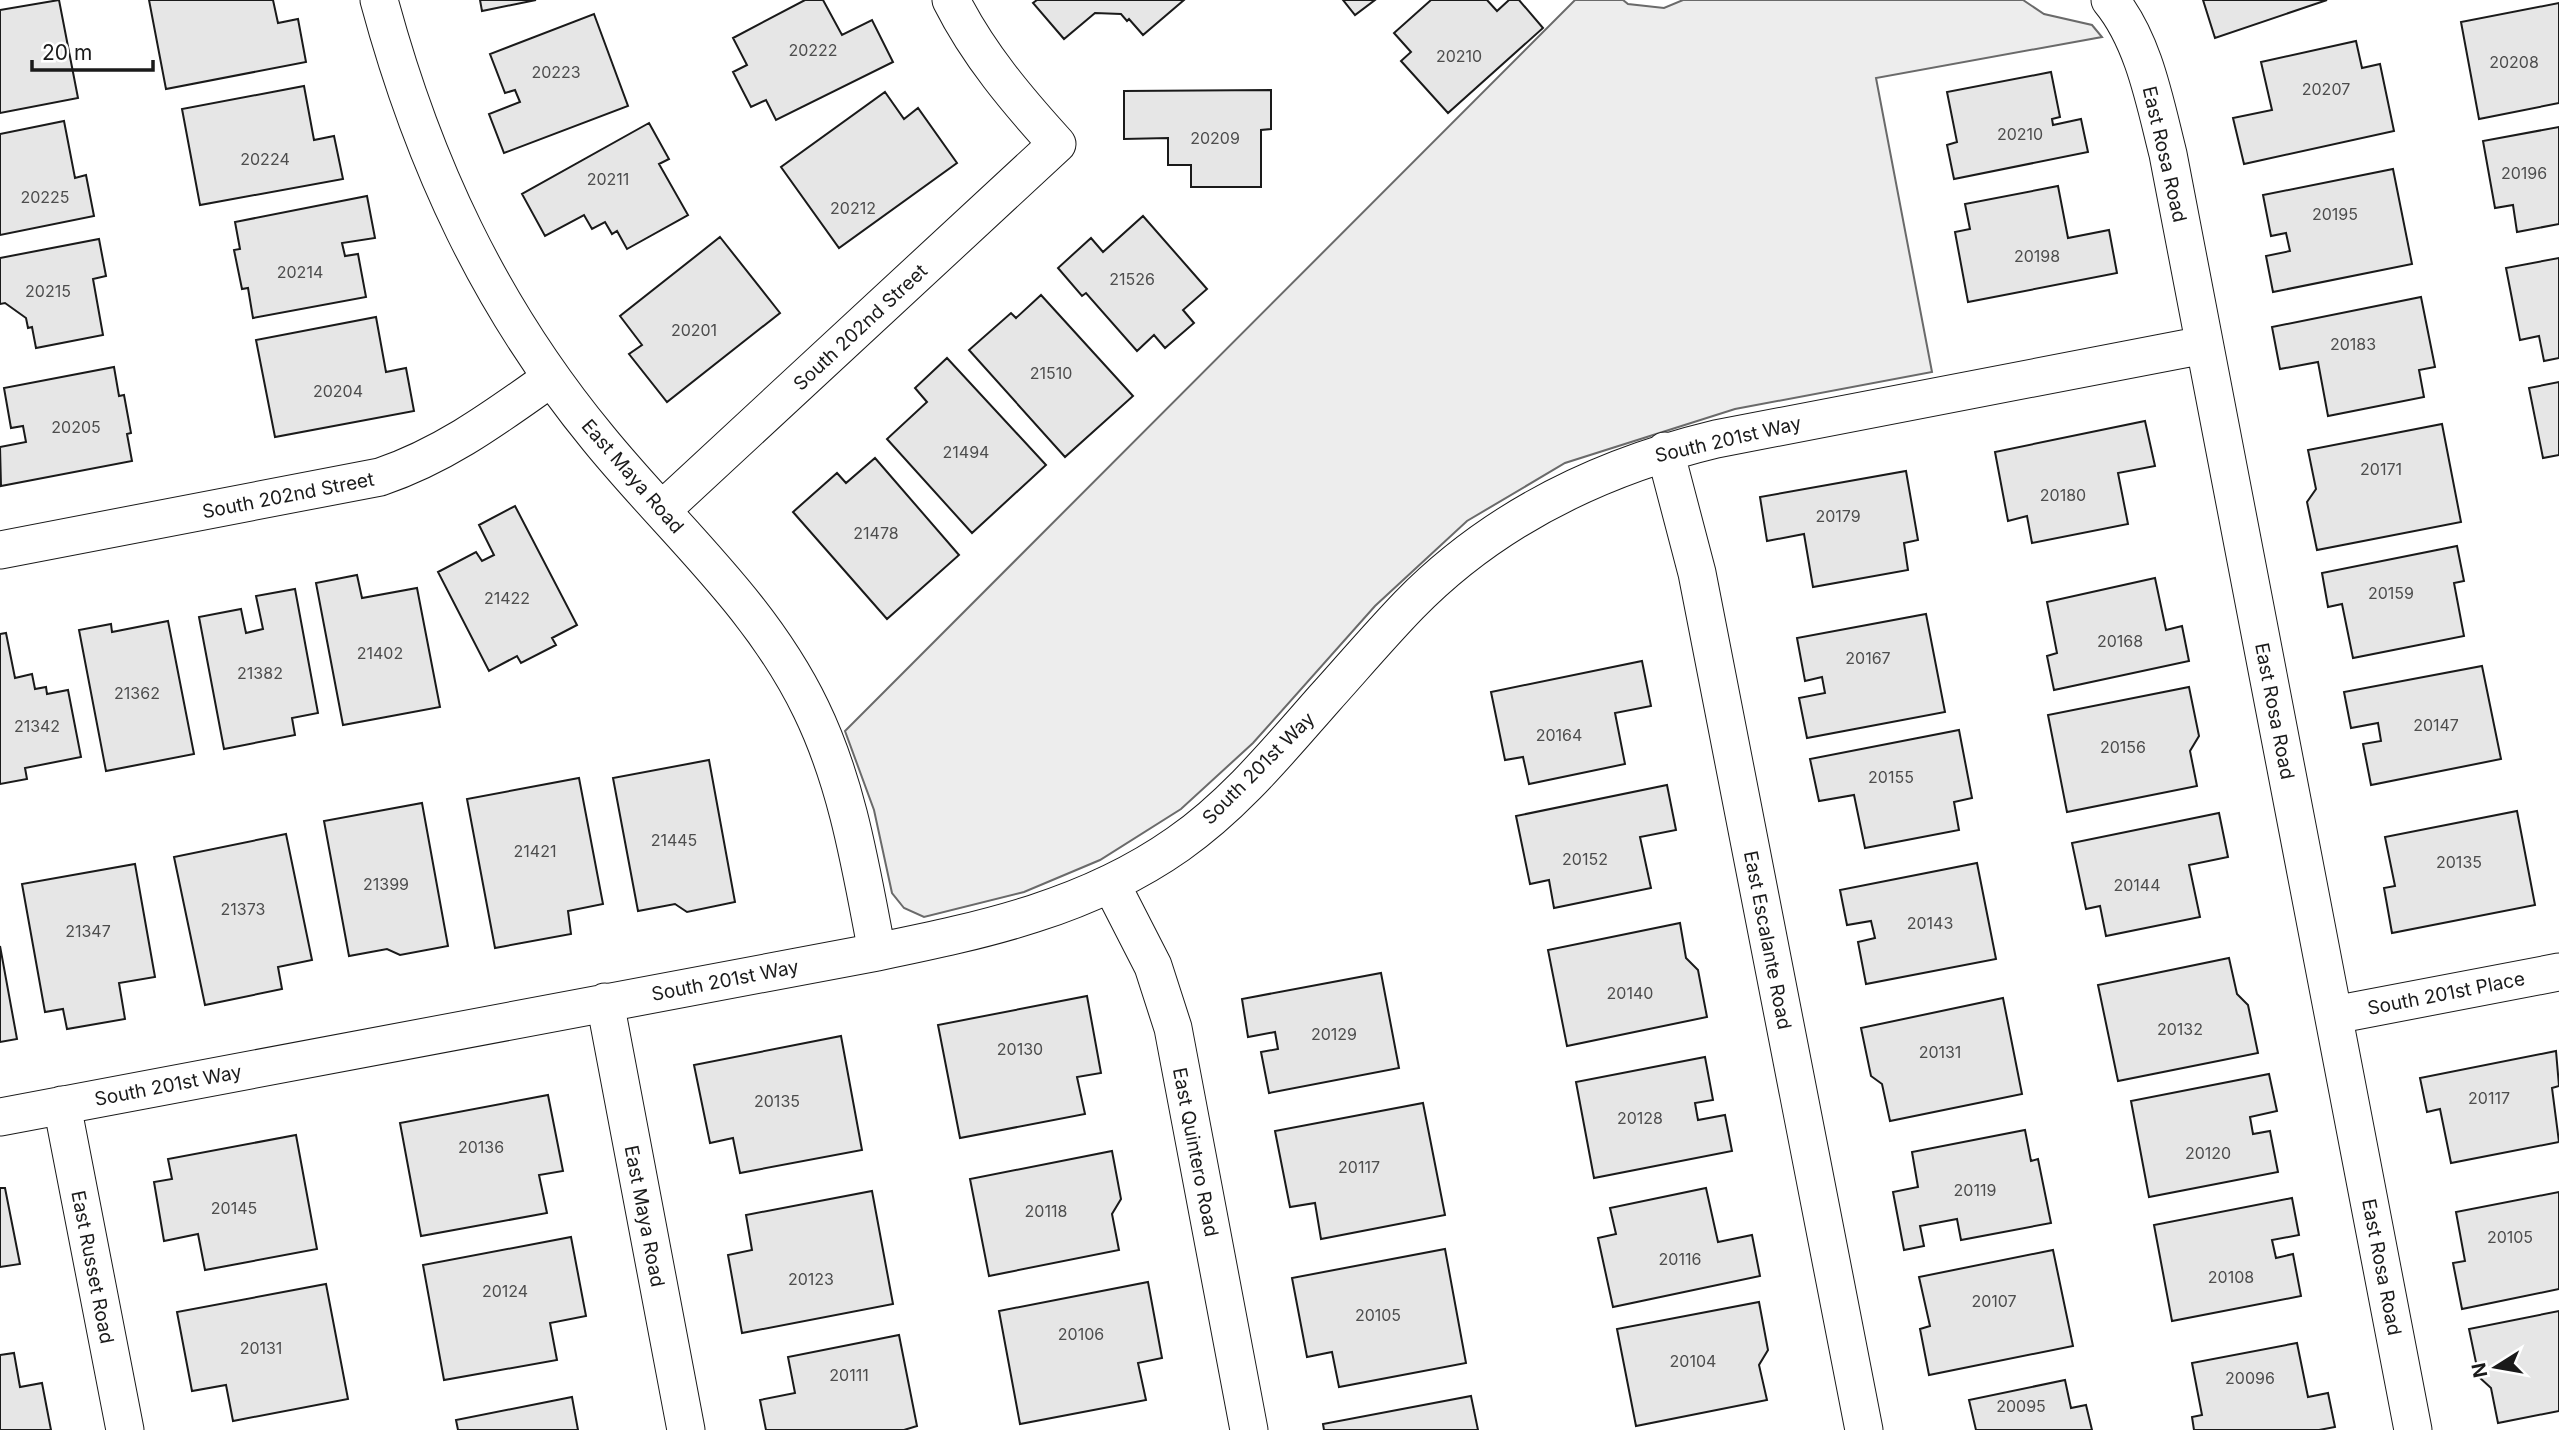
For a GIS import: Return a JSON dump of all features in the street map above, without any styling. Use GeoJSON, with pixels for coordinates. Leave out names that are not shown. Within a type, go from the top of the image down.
{"type":"FeatureCollection","features":[{"type":"Feature","properties":{"kind":"street","name":"East Maya Road"},"geometry":{"type":"LineString","coordinates":[[379,0],[416,124],[443,191],[476,257],[551,378],[598,439],[726,579],[787,663],[811,709],[848,807],[877,952]]}},
{"type":"Feature","properties":{"kind":"street","name":"South 202nd Street"},"geometry":{"type":"LineString","coordinates":[[662,510],[1058,144],[1010,90],[978,48],[951,0]]}},
{"type":"Feature","properties":{"kind":"street","name":"East Rosa Road"},"geometry":{"type":"LineString","coordinates":[[2110,0],[2118,10],[2147,75],[2168,154],[2413,1430]]}},
{"type":"Feature","properties":{"kind":"street","name":"South 201st Way"},"geometry":{"type":"LineString","coordinates":[[0,1117],[877,952],[984,930],[1047,912],[1111,884],[1178,844],[1261,770],[1410,604],[1480,544],[1556,495],[1605,472],[1665,451],[2204,345]]}},
{"type":"Feature","properties":{"kind":"street","name":"South 202nd Street"},"geometry":{"type":"LineString","coordinates":[[0,550],[380,477],[448,449],[551,378]]}},
{"type":"Feature","properties":{"kind":"street","name":"East Escalante Road"},"geometry":{"type":"LineString","coordinates":[[1665,451],[1697,573],[1864,1430]]}},
{"type":"Feature","properties":{"kind":"street","name":"East Quintero Road"},"geometry":{"type":"LineString","coordinates":[[1111,884],[1153,966],[1173,1028],[1249,1430]]}},
{"type":"Feature","properties":{"kind":"street","name":"South 201st Place"},"geometry":{"type":"LineString","coordinates":[[2333,1015],[2559,972]]}},
{"type":"Feature","properties":{"kind":"street","name":"East Maya Road"},"geometry":{"type":"LineString","coordinates":[[605,1002],[686,1430]]}},
{"type":"Feature","properties":{"kind":"street","name":"East Russet Road"},"geometry":{"type":"LineString","coordinates":[[62,1105],[125,1430]]}},
{"type":"Feature","properties":{"kind":"shaded area"},"geometry":{"type":"Polygon","coordinates":[[[1575,0],[1623,0],[1628,4],[1664,8],[1683,0],[2023,0],[2044,14],[2092,25],[2102,37],[1876,78],[1932,372],[1735,409],[1565,463],[1467,521],[1375,606],[1253,743],[1181,809],[1100,860],[1024,892],[924,917],[904,908],[892,893],[874,810],[845,731],[1575,0]]]}},
{"type":"Feature","properties":{"kind":"building"},"geometry":{"type":"Polygon","coordinates":[[[59,0],[78,98],[0,113],[0,10],[59,0]]]}},
{"type":"Feature","properties":{"kind":"building"},"geometry":{"type":"Polygon","coordinates":[[[149,0],[273,0],[278,23],[298,19],[306,62],[166,89],[149,0]]]}},
{"type":"Feature","properties":{"kind":"building"},"geometry":{"type":"Polygon","coordinates":[[[480,0],[536,0],[482,11],[480,0]]]}},
{"type":"Feature","properties":{"kind":"building"},"geometry":{"type":"Polygon","coordinates":[[[805,0],[823,0],[842,35],[872,20],[893,62],[776,120],[766,100],[751,107],[733,72],[747,65],[733,38],[805,0]]]}},
{"type":"Feature","properties":{"kind":"building"},"geometry":{"type":"Polygon","coordinates":[[[1037,0],[1184,0],[1143,35],[1121,14],[1095,13],[1064,39],[1033,3],[1037,0]]]}},
{"type":"Feature","properties":{"kind":"building"},"geometry":{"type":"Polygon","coordinates":[[[1343,0],[1375,0],[1355,15],[1343,0]]]}},
{"type":"Feature","properties":{"kind":"building"},"geometry":{"type":"Polygon","coordinates":[[[1431,0],[1487,0],[1497,11],[1509,0],[1519,0],[1543,28],[1448,113],[1401,61],[1411,52],[1394,33],[1431,0]]]}},
{"type":"Feature","properties":{"kind":"building"},"geometry":{"type":"Polygon","coordinates":[[[2203,0],[2327,0],[2215,38],[2203,0]]]}},
{"type":"Feature","properties":{"kind":"building"},"geometry":{"type":"Polygon","coordinates":[[[2559,3],[2559,103],[2479,119],[2461,22],[2559,3]]]}},
{"type":"Feature","properties":{"kind":"building"},"geometry":{"type":"Polygon","coordinates":[[[594,14],[628,106],[504,153],[489,114],[520,102],[515,90],[505,93],[490,54],[594,14]]]}},
{"type":"Feature","properties":{"kind":"building"},"geometry":{"type":"Polygon","coordinates":[[[2356,41],[2362,68],[2380,64],[2394,131],[2244,164],[2233,118],[2272,110],[2261,62],[2356,41]]]}},
{"type":"Feature","properties":{"kind":"building"},"geometry":{"type":"Polygon","coordinates":[[[2051,72],[2060,117],[2052,119],[2053,125],[2081,119],[2088,152],[1954,179],[1947,145],[1957,142],[1947,92],[2051,72]]]}},
{"type":"Feature","properties":{"kind":"building"},"geometry":{"type":"Polygon","coordinates":[[[304,86],[314,140],[334,136],[343,179],[200,205],[182,109],[304,86]]]}},
{"type":"Feature","properties":{"kind":"building"},"geometry":{"type":"Polygon","coordinates":[[[1271,90],[1271,129],[1261,130],[1261,187],[1191,187],[1191,165],[1168,165],[1168,138],[1124,139],[1124,91],[1271,90]]]}},
{"type":"Feature","properties":{"kind":"building"},"geometry":{"type":"Polygon","coordinates":[[[885,92],[904,119],[918,108],[957,163],[839,248],[781,167],[885,92]]]}},
{"type":"Feature","properties":{"kind":"building"},"geometry":{"type":"Polygon","coordinates":[[[64,121],[75,178],[86,175],[94,216],[0,235],[0,134],[64,121]]]}},
{"type":"Feature","properties":{"kind":"building"},"geometry":{"type":"Polygon","coordinates":[[[649,123],[669,159],[659,164],[688,215],[627,249],[617,231],[612,234],[605,222],[592,229],[584,215],[545,236],[522,194],[649,123]]]}},
{"type":"Feature","properties":{"kind":"building"},"geometry":{"type":"Polygon","coordinates":[[[2559,127],[2559,224],[2517,232],[2513,205],[2495,208],[2483,141],[2559,127]]]}},
{"type":"Feature","properties":{"kind":"building"},"geometry":{"type":"Polygon","coordinates":[[[2393,169],[2412,264],[2273,292],[2266,256],[2290,251],[2286,233],[2271,236],[2263,195],[2393,169]]]}},
{"type":"Feature","properties":{"kind":"building"},"geometry":{"type":"Polygon","coordinates":[[[2058,186],[2068,238],[2109,230],[2117,273],[1968,302],[1955,232],[1970,229],[1965,204],[2058,186]]]}},
{"type":"Feature","properties":{"kind":"building"},"geometry":{"type":"Polygon","coordinates":[[[367,196],[375,238],[342,243],[345,256],[358,254],[366,297],[253,318],[248,288],[242,289],[234,250],[240,249],[235,222],[367,196]]]}},
{"type":"Feature","properties":{"kind":"building"},"geometry":{"type":"Polygon","coordinates":[[[1143,216],[1207,289],[1183,310],[1194,323],[1165,348],[1154,335],[1137,351],[1086,293],[1082,296],[1058,268],[1091,238],[1103,252],[1143,216]]]}},
{"type":"Feature","properties":{"kind":"building"},"geometry":{"type":"Polygon","coordinates":[[[720,237],[780,313],[667,402],[629,354],[642,345],[620,316],[720,237]]]}},
{"type":"Feature","properties":{"kind":"building"},"geometry":{"type":"Polygon","coordinates":[[[99,239],[106,276],[93,279],[103,335],[36,348],[32,327],[28,328],[26,318],[5,303],[0,304],[0,258],[99,239]]]}},
{"type":"Feature","properties":{"kind":"building"},"geometry":{"type":"Polygon","coordinates":[[[2559,258],[2559,358],[2544,361],[2539,336],[2520,340],[2506,268],[2559,258]]]}},
{"type":"Feature","properties":{"kind":"building"},"geometry":{"type":"Polygon","coordinates":[[[1041,295],[1133,396],[1065,457],[969,350],[1011,313],[1016,318],[1041,295]]]}},
{"type":"Feature","properties":{"kind":"building"},"geometry":{"type":"Polygon","coordinates":[[[2421,297],[2435,367],[2419,370],[2424,397],[2328,416],[2318,362],[2280,369],[2272,327],[2421,297]]]}},
{"type":"Feature","properties":{"kind":"building"},"geometry":{"type":"Polygon","coordinates":[[[376,317],[386,372],[406,368],[414,411],[275,437],[256,340],[376,317]]]}},
{"type":"Feature","properties":{"kind":"building"},"geometry":{"type":"Polygon","coordinates":[[[947,358],[1046,465],[972,533],[887,439],[927,402],[915,388],[947,358]]]}},
{"type":"Feature","properties":{"kind":"building"},"geometry":{"type":"Polygon","coordinates":[[[114,367],[119,396],[124,395],[131,433],[127,434],[132,461],[1,486],[0,447],[26,442],[23,426],[11,428],[4,388],[114,367]]]}},
{"type":"Feature","properties":{"kind":"building"},"geometry":{"type":"Polygon","coordinates":[[[2559,382],[2559,455],[2543,458],[2529,388],[2559,382]]]}},
{"type":"Feature","properties":{"kind":"building"},"geometry":{"type":"Polygon","coordinates":[[[2145,421],[2155,466],[2118,473],[2128,524],[2032,543],[2027,516],[2008,521],[1995,452],[2145,421]]]}},
{"type":"Feature","properties":{"kind":"building"},"geometry":{"type":"Polygon","coordinates":[[[2442,424],[2461,522],[2317,550],[2307,502],[2316,489],[2308,450],[2442,424]]]}},
{"type":"Feature","properties":{"kind":"building"},"geometry":{"type":"Polygon","coordinates":[[[875,458],[959,555],[887,619],[793,512],[837,473],[846,483],[875,458]]]}},
{"type":"Feature","properties":{"kind":"building"},"geometry":{"type":"Polygon","coordinates":[[[1906,471],[1918,540],[1904,543],[1908,570],[1813,587],[1804,534],[1767,541],[1760,497],[1906,471]]]}},
{"type":"Feature","properties":{"kind":"building"},"geometry":{"type":"Polygon","coordinates":[[[515,506],[577,625],[552,638],[556,645],[521,663],[517,656],[489,671],[438,572],[476,552],[482,561],[494,555],[479,525],[515,506]]]}},
{"type":"Feature","properties":{"kind":"building"},"geometry":{"type":"Polygon","coordinates":[[[2457,546],[2464,581],[2454,583],[2464,636],[2353,658],[2342,604],[2328,607],[2322,573],[2457,546]]]}},
{"type":"Feature","properties":{"kind":"building"},"geometry":{"type":"Polygon","coordinates":[[[357,575],[362,598],[417,588],[440,707],[343,725],[316,583],[357,575]]]}},
{"type":"Feature","properties":{"kind":"building"},"geometry":{"type":"Polygon","coordinates":[[[2155,578],[2166,630],[2182,626],[2189,661],[2054,690],[2047,656],[2057,653],[2047,602],[2155,578]]]}},
{"type":"Feature","properties":{"kind":"building"},"geometry":{"type":"Polygon","coordinates":[[[295,589],[318,713],[292,718],[295,735],[224,749],[199,617],[241,609],[246,633],[263,629],[256,596],[295,589]]]}},
{"type":"Feature","properties":{"kind":"building"},"geometry":{"type":"Polygon","coordinates":[[[1926,614],[1945,712],[1807,738],[1799,698],[1825,693],[1822,677],[1805,681],[1797,638],[1926,614]]]}},
{"type":"Feature","properties":{"kind":"building"},"geometry":{"type":"Polygon","coordinates":[[[168,621],[194,754],[106,771],[79,630],[111,624],[112,632],[168,621]]]}},
{"type":"Feature","properties":{"kind":"building"},"geometry":{"type":"Polygon","coordinates":[[[6,633],[15,678],[32,674],[35,689],[46,687],[47,694],[68,690],[81,757],[25,768],[27,779],[0,784],[0,634],[6,633]]]}},
{"type":"Feature","properties":{"kind":"building"},"geometry":{"type":"Polygon","coordinates":[[[1642,661],[1651,706],[1615,713],[1625,764],[1529,784],[1523,757],[1505,760],[1491,692],[1642,661]]]}},
{"type":"Feature","properties":{"kind":"building"},"geometry":{"type":"Polygon","coordinates":[[[2482,666],[2501,759],[2371,785],[2363,744],[2381,741],[2378,723],[2351,728],[2344,692],[2482,666]]]}},
{"type":"Feature","properties":{"kind":"building"},"geometry":{"type":"Polygon","coordinates":[[[2189,687],[2199,736],[2190,751],[2197,786],[2067,812],[2048,715],[2189,687]]]}},
{"type":"Feature","properties":{"kind":"building"},"geometry":{"type":"Polygon","coordinates":[[[1959,730],[1972,798],[1954,802],[1959,830],[1865,848],[1854,795],[1819,801],[1810,759],[1959,730]]]}},
{"type":"Feature","properties":{"kind":"building"},"geometry":{"type":"Polygon","coordinates":[[[709,760],[735,902],[687,912],[675,904],[638,911],[613,778],[709,760]]]}},
{"type":"Feature","properties":{"kind":"building"},"geometry":{"type":"Polygon","coordinates":[[[579,778],[603,904],[568,911],[571,934],[495,948],[467,799],[579,778]]]}},
{"type":"Feature","properties":{"kind":"building"},"geometry":{"type":"Polygon","coordinates":[[[1667,785],[1676,830],[1640,837],[1651,888],[1554,908],[1549,880],[1530,884],[1516,816],[1667,785]]]}},
{"type":"Feature","properties":{"kind":"building"},"geometry":{"type":"Polygon","coordinates":[[[422,803],[448,946],[400,955],[387,949],[349,956],[324,821],[422,803]]]}},
{"type":"Feature","properties":{"kind":"building"},"geometry":{"type":"Polygon","coordinates":[[[2517,811],[2535,905],[2392,933],[2384,888],[2395,886],[2385,837],[2517,811]]]}},
{"type":"Feature","properties":{"kind":"building"},"geometry":{"type":"Polygon","coordinates":[[[2219,813],[2228,857],[2189,865],[2200,917],[2106,936],[2100,906],[2086,909],[2072,843],[2219,813]]]}},
{"type":"Feature","properties":{"kind":"building"},"geometry":{"type":"Polygon","coordinates":[[[286,834],[312,960],[278,967],[282,989],[205,1005],[174,857],[286,834]]]}},
{"type":"Feature","properties":{"kind":"building"},"geometry":{"type":"Polygon","coordinates":[[[1977,863],[1996,959],[1866,984],[1858,942],[1875,938],[1871,921],[1847,925],[1840,890],[1977,863]]]}},
{"type":"Feature","properties":{"kind":"building"},"geometry":{"type":"Polygon","coordinates":[[[135,864],[155,977],[119,983],[125,1019],[67,1029],[63,1009],[45,1012],[22,884],[135,864]]]}},
{"type":"Feature","properties":{"kind":"building"},"geometry":{"type":"Polygon","coordinates":[[[1680,923],[1686,958],[1698,970],[1707,1017],[1567,1046],[1548,950],[1680,923]]]}},
{"type":"Feature","properties":{"kind":"building"},"geometry":{"type":"Polygon","coordinates":[[[0,946],[17,1039],[0,1042],[0,946]]]}},
{"type":"Feature","properties":{"kind":"building"},"geometry":{"type":"Polygon","coordinates":[[[2229,958],[2237,994],[2248,1005],[2258,1053],[2118,1081],[2098,985],[2229,958]]]}},
{"type":"Feature","properties":{"kind":"building"},"geometry":{"type":"Polygon","coordinates":[[[1381,973],[1399,1068],[1269,1093],[1261,1052],[1278,1049],[1275,1032],[1248,1037],[1242,999],[1381,973]]]}},
{"type":"Feature","properties":{"kind":"building"},"geometry":{"type":"Polygon","coordinates":[[[1087,996],[1101,1073],[1077,1077],[1085,1114],[960,1138],[938,1025],[1087,996]]]}},
{"type":"Feature","properties":{"kind":"building"},"geometry":{"type":"Polygon","coordinates":[[[2003,998],[2022,1094],[1890,1121],[1882,1084],[1871,1076],[1861,1028],[2003,998]]]}},
{"type":"Feature","properties":{"kind":"building"},"geometry":{"type":"Polygon","coordinates":[[[841,1036],[862,1150],[740,1173],[733,1138],[710,1143],[694,1065],[841,1036]]]}},
{"type":"Feature","properties":{"kind":"building"},"geometry":{"type":"Polygon","coordinates":[[[2556,1051],[2559,1086],[2552,1088],[2559,1142],[2451,1163],[2440,1109],[2427,1112],[2420,1078],[2556,1051]]]}},
{"type":"Feature","properties":{"kind":"building"},"geometry":{"type":"Polygon","coordinates":[[[1705,1057],[1713,1100],[1695,1103],[1698,1120],[1725,1115],[1732,1151],[1594,1178],[1576,1082],[1705,1057]]]}},
{"type":"Feature","properties":{"kind":"building"},"geometry":{"type":"Polygon","coordinates":[[[2269,1074],[2277,1111],[2250,1117],[2253,1134],[2270,1131],[2278,1172],[2149,1197],[2131,1101],[2269,1074]]]}},
{"type":"Feature","properties":{"kind":"building"},"geometry":{"type":"Polygon","coordinates":[[[548,1095],[563,1171],[539,1175],[547,1213],[421,1236],[400,1123],[548,1095]]]}},
{"type":"Feature","properties":{"kind":"building"},"geometry":{"type":"Polygon","coordinates":[[[1423,1103],[1445,1215],[1321,1239],[1315,1203],[1290,1207],[1275,1131],[1423,1103]]]}},
{"type":"Feature","properties":{"kind":"building"},"geometry":{"type":"Polygon","coordinates":[[[2025,1130],[2031,1161],[2038,1159],[2051,1223],[1961,1240],[1957,1219],[1920,1226],[1924,1246],[1904,1250],[1893,1192],[1918,1187],[1912,1152],[2025,1130]]]}},
{"type":"Feature","properties":{"kind":"building"},"geometry":{"type":"Polygon","coordinates":[[[296,1135],[317,1249],[205,1270],[198,1234],[164,1241],[154,1182],[172,1179],[168,1159],[296,1135]]]}},
{"type":"Feature","properties":{"kind":"building"},"geometry":{"type":"Polygon","coordinates":[[[1112,1151],[1121,1199],[1112,1214],[1119,1250],[989,1276],[970,1179],[1112,1151]]]}},
{"type":"Feature","properties":{"kind":"building"},"geometry":{"type":"Polygon","coordinates":[[[0,1188],[5,1188],[20,1264],[0,1267],[0,1188]]]}},
{"type":"Feature","properties":{"kind":"building"},"geometry":{"type":"Polygon","coordinates":[[[1706,1188],[1718,1242],[1752,1235],[1760,1276],[1613,1307],[1598,1238],[1616,1234],[1610,1208],[1706,1188]]]}},
{"type":"Feature","properties":{"kind":"building"},"geometry":{"type":"Polygon","coordinates":[[[872,1191],[893,1304],[742,1333],[728,1255],[752,1250],[746,1215],[872,1191]]]}},
{"type":"Feature","properties":{"kind":"building"},"geometry":{"type":"Polygon","coordinates":[[[2559,1192],[2559,1289],[2462,1309],[2453,1263],[2465,1261],[2456,1212],[2559,1192]]]}},
{"type":"Feature","properties":{"kind":"building"},"geometry":{"type":"Polygon","coordinates":[[[2292,1198],[2299,1235],[2272,1240],[2276,1258],[2293,1254],[2301,1296],[2172,1321],[2154,1225],[2292,1198]]]}},
{"type":"Feature","properties":{"kind":"building"},"geometry":{"type":"Polygon","coordinates":[[[571,1237],[586,1316],[550,1323],[557,1360],[444,1380],[423,1265],[571,1237]]]}},
{"type":"Feature","properties":{"kind":"building"},"geometry":{"type":"Polygon","coordinates":[[[1445,1249],[1466,1363],[1339,1387],[1332,1352],[1307,1357],[1292,1278],[1445,1249]]]}},
{"type":"Feature","properties":{"kind":"building"},"geometry":{"type":"Polygon","coordinates":[[[2053,1250],[2073,1346],[1929,1375],[1920,1329],[1930,1326],[1919,1277],[2053,1250]]]}},
{"type":"Feature","properties":{"kind":"building"},"geometry":{"type":"Polygon","coordinates":[[[1148,1282],[1162,1358],[1138,1363],[1146,1400],[1020,1424],[999,1311],[1148,1282]]]}},
{"type":"Feature","properties":{"kind":"building"},"geometry":{"type":"Polygon","coordinates":[[[326,1284],[348,1399],[233,1421],[226,1385],[192,1391],[177,1312],[326,1284]]]}},
{"type":"Feature","properties":{"kind":"building"},"geometry":{"type":"Polygon","coordinates":[[[1759,1302],[1768,1350],[1759,1365],[1767,1400],[1636,1426],[1617,1329],[1759,1302]]]}},
{"type":"Feature","properties":{"kind":"building"},"geometry":{"type":"Polygon","coordinates":[[[2559,1311],[2559,1411],[2498,1423],[2491,1388],[2479,1377],[2469,1329],[2559,1311]]]}},
{"type":"Feature","properties":{"kind":"building"},"geometry":{"type":"Polygon","coordinates":[[[899,1335],[917,1426],[904,1430],[766,1430],[760,1400],[795,1393],[788,1357],[899,1335]]]}},
{"type":"Feature","properties":{"kind":"building"},"geometry":{"type":"Polygon","coordinates":[[[2297,1343],[2308,1397],[2328,1393],[2335,1427],[2319,1430],[2194,1430],[2192,1417],[2202,1415],[2192,1363],[2297,1343]]]}},
{"type":"Feature","properties":{"kind":"building"},"geometry":{"type":"Polygon","coordinates":[[[14,1353],[20,1387],[42,1383],[51,1430],[0,1430],[0,1355],[14,1353]]]}},
{"type":"Feature","properties":{"kind":"building"},"geometry":{"type":"Polygon","coordinates":[[[2065,1380],[2071,1408],[2086,1405],[2092,1430],[1976,1430],[1969,1400],[2065,1380]]]}},
{"type":"Feature","properties":{"kind":"building"},"geometry":{"type":"Polygon","coordinates":[[[1471,1396],[1478,1430],[1324,1430],[1323,1424],[1471,1396]]]}},
{"type":"Feature","properties":{"kind":"building"},"geometry":{"type":"Polygon","coordinates":[[[572,1397],[578,1430],[458,1430],[456,1420],[572,1397]]]}}]}
